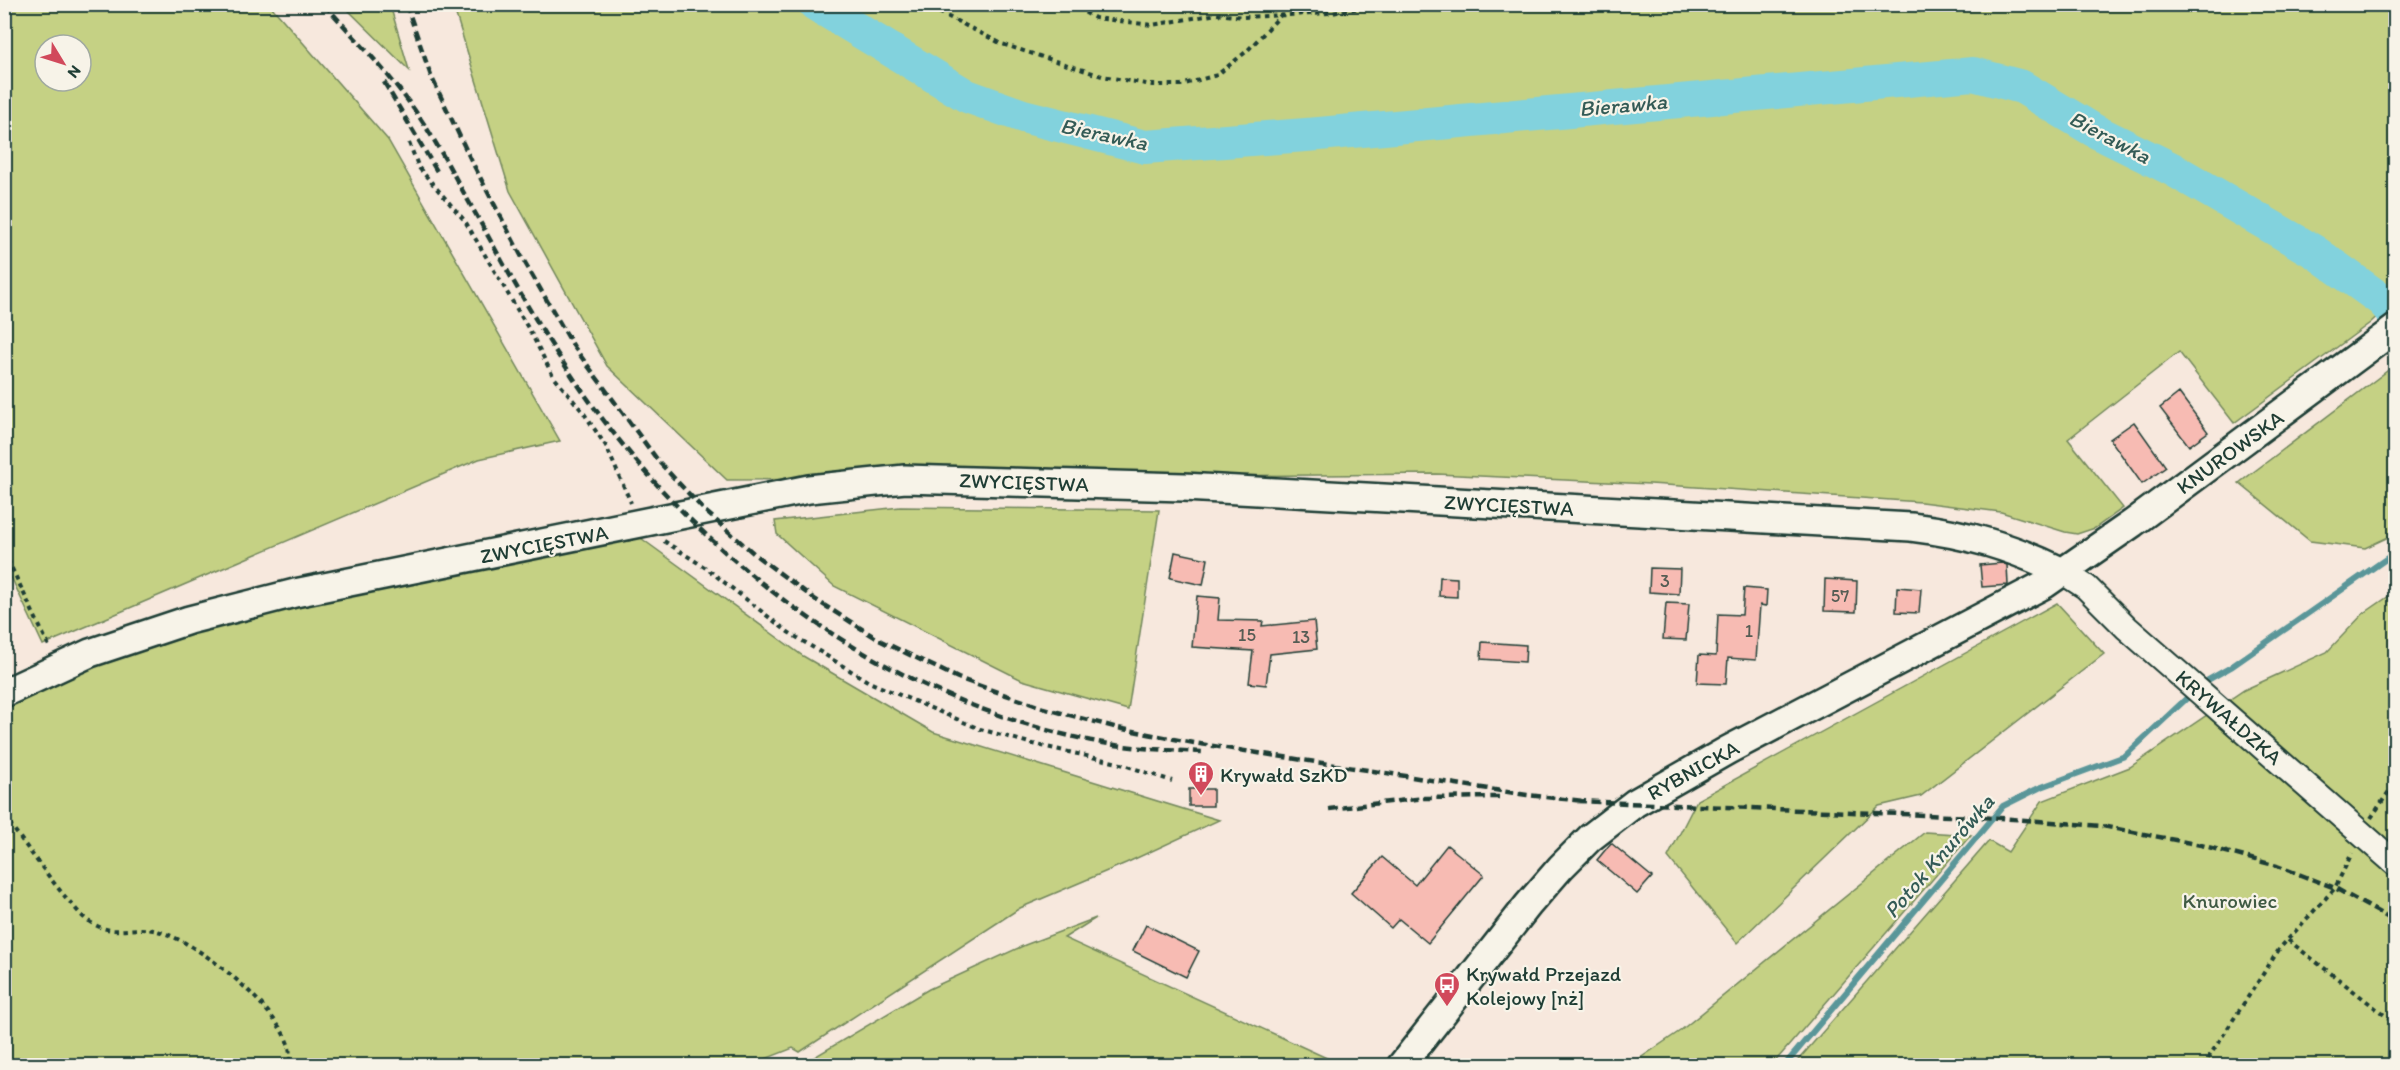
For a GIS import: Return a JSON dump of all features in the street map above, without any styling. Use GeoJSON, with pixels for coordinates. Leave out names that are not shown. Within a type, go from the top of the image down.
{"type":"FeatureCollection","features":[{"type":"Feature","properties":{"kind":"main road","name":"KNUROWSKA"},"geometry":{"type":"LineString","coordinates":[[2063,572],[2133,523],[2396,328]]}},
{"type":"Feature","properties":{"kind":"main road","name":"ZWYCIĘSTWA"},"geometry":{"type":"LineString","coordinates":[[4,693],[90,653],[189,620],[295,593],[809,489],[905,479],[1107,484],[1911,527],[1988,541],[2027,555],[2063,572]]}},
{"type":"Feature","properties":{"kind":"main road","name":"RYBNICKA"},"geometry":{"type":"LineString","coordinates":[[1401,1065],[1516,919],[1561,867],[1590,838],[1635,803],[1718,756],[2010,603],[2063,572]]}},
{"type":"Feature","properties":{"kind":"street","name":"KRYWAŁDZKA"},"geometry":{"type":"LineString","coordinates":[[2063,572],[2086,587],[2127,628],[2396,864]]}},
{"type":"Feature","properties":{"kind":"path"},"geometry":{"type":"LineString","coordinates":[[923,4],[1002,44],[1102,76],[1152,86],[1181,85],[1217,75],[1247,51],[1281,15]]}},
{"type":"Feature","properties":{"kind":"path"},"geometry":{"type":"LineString","coordinates":[[1069,4],[1095,18],[1152,25],[1218,14],[1243,17],[1332,13],[1383,4]]}},
{"type":"Feature","properties":{"kind":"path"},"geometry":{"type":"LineString","coordinates":[[409,143],[419,168],[465,221],[531,333],[553,376],[583,412],[606,446],[626,489],[638,525],[706,568],[788,632],[869,682],[980,729],[1033,744],[1118,763],[1172,781]]}},
{"type":"Feature","properties":{"kind":"path"},"geometry":{"type":"LineString","coordinates":[[4,552],[60,667]]}},
{"type":"Feature","properties":{"kind":"path"},"geometry":{"type":"LineString","coordinates":[[2204,1065],[2288,940],[2335,888],[2361,833],[2396,781]]}},
{"type":"Feature","properties":{"kind":"path"},"geometry":{"type":"LineString","coordinates":[[4,816],[50,879],[86,920],[111,932],[152,930],[170,936],[224,968],[250,992],[280,1028],[289,1048],[290,1065]]}},
{"type":"Feature","properties":{"kind":"path"},"geometry":{"type":"LineString","coordinates":[[2288,940],[2396,1024]]}},
{"type":"Feature","properties":{"kind":"green space"},"geometry":{"type":"Polygon","coordinates":[[[4,5],[270,5],[388,140],[560,441],[479,459],[43,645],[5,564],[4,5]]]}},
{"type":"Feature","properties":{"kind":"green space"},"geometry":{"type":"Polygon","coordinates":[[[343,5],[390,5],[409,70],[343,5]]]}},
{"type":"Feature","properties":{"kind":"green space"},"geometry":{"type":"Polygon","coordinates":[[[453,5],[2395,5],[2395,300],[2370,323],[2234,423],[2179,352],[2068,439],[2123,508],[2095,528],[2077,534],[2001,512],[1921,502],[1650,484],[1437,474],[727,480],[607,366],[510,191],[453,5]]]}},
{"type":"Feature","properties":{"kind":"green space"},"geometry":{"type":"Polygon","coordinates":[[[2395,365],[2395,534],[2365,548],[2310,541],[2239,483],[2395,365]]]}},
{"type":"Feature","properties":{"kind":"green space"},"geometry":{"type":"Polygon","coordinates":[[[900,507],[1159,510],[1128,710],[1022,680],[834,586],[777,534],[775,521],[900,507]]]}},
{"type":"Feature","properties":{"kind":"green space"},"geometry":{"type":"Polygon","coordinates":[[[638,536],[803,656],[933,732],[1219,820],[1020,908],[800,1052],[793,1048],[750,1065],[5,1065],[4,703],[142,643],[374,586],[638,536]]]}},
{"type":"Feature","properties":{"kind":"green space","name":"Knurowiec"},"geometry":{"type":"Polygon","coordinates":[[[2395,592],[2395,1065],[1793,1066],[1989,841],[2008,852],[2042,801],[2130,767],[2244,690],[2327,652],[2363,614],[2395,592]]]}},
{"type":"Feature","properties":{"kind":"green space"},"geometry":{"type":"Polygon","coordinates":[[[2057,603],[2104,654],[1921,796],[1879,806],[1737,943],[1668,857],[1697,800],[2057,603]]]}},
{"type":"Feature","properties":{"kind":"green space"},"geometry":{"type":"Polygon","coordinates":[[[1925,832],[1971,835],[1772,1065],[1630,1065],[1680,1031],[1925,832]]]}},
{"type":"Feature","properties":{"kind":"green space"},"geometry":{"type":"Polygon","coordinates":[[[1096,918],[1064,938],[1342,1065],[801,1065],[929,989],[1025,945],[1096,918]]]}},
{"type":"Feature","properties":{"kind":"building"},"geometry":{"type":"Polygon","coordinates":[[[2179,393],[2208,432],[2189,446],[2160,408],[2179,393]]]}},
{"type":"Feature","properties":{"kind":"building"},"geometry":{"type":"Polygon","coordinates":[[[2134,422],[2166,467],[2142,484],[2110,439],[2134,422]]]}},
{"type":"Feature","properties":{"kind":"building"},"geometry":{"type":"Polygon","coordinates":[[[1175,552],[1208,559],[1203,585],[1170,578],[1175,552]]]}},
{"type":"Feature","properties":{"kind":"building"},"geometry":{"type":"Polygon","coordinates":[[[2002,563],[2007,565],[2008,585],[1982,587],[1980,565],[2002,563]]]}},
{"type":"Feature","properties":{"kind":"building"},"geometry":{"type":"Polygon","coordinates":[[[1650,568],[1680,569],[1679,594],[1649,592],[1650,568]]]}},
{"type":"Feature","properties":{"kind":"building"},"geometry":{"type":"Polygon","coordinates":[[[1440,577],[1457,578],[1457,597],[1439,596],[1440,577]]]}},
{"type":"Feature","properties":{"kind":"building"},"geometry":{"type":"Polygon","coordinates":[[[1825,579],[1857,581],[1856,612],[1824,611],[1825,579]]]}},
{"type":"Feature","properties":{"kind":"building"},"geometry":{"type":"Polygon","coordinates":[[[1897,587],[1921,589],[1919,613],[1896,612],[1897,587]]]}},
{"type":"Feature","properties":{"kind":"building"},"geometry":{"type":"Polygon","coordinates":[[[1744,588],[1767,590],[1766,606],[1760,605],[1756,660],[1728,658],[1726,684],[1697,683],[1699,655],[1716,656],[1718,614],[1742,615],[1744,588]]]}},
{"type":"Feature","properties":{"kind":"building"},"geometry":{"type":"Polygon","coordinates":[[[1197,596],[1220,598],[1218,620],[1263,621],[1262,626],[1314,621],[1317,649],[1270,654],[1266,685],[1249,683],[1253,651],[1192,647],[1197,596]]]}},
{"type":"Feature","properties":{"kind":"building"},"geometry":{"type":"Polygon","coordinates":[[[1666,603],[1689,604],[1686,640],[1663,639],[1666,603]]]}},
{"type":"Feature","properties":{"kind":"building"},"geometry":{"type":"Polygon","coordinates":[[[1482,642],[1526,645],[1525,662],[1481,659],[1482,642]]]}},
{"type":"Feature","properties":{"kind":"building","name":"Krywałd SzKD"},"geometry":{"type":"Polygon","coordinates":[[[1189,789],[1213,789],[1213,806],[1189,806],[1189,789]]]}},
{"type":"Feature","properties":{"kind":"building"},"geometry":{"type":"Polygon","coordinates":[[[1611,843],[1652,877],[1637,894],[1597,860],[1611,843]]]}},
{"type":"Feature","properties":{"kind":"building"},"geometry":{"type":"Polygon","coordinates":[[[1447,845],[1484,875],[1428,943],[1399,919],[1391,928],[1351,893],[1382,857],[1415,885],[1447,845]]]}},
{"type":"Feature","properties":{"kind":"building"},"geometry":{"type":"Polygon","coordinates":[[[1146,925],[1199,951],[1186,977],[1133,951],[1146,925]]]}},
{"type":"Feature","properties":{"kind":"waterway","name":"Bierawka"},"geometry":{"type":"LineString","coordinates":[[815,4],[967,96],[1023,116],[1145,147],[1319,134],[1973,74],[2022,87],[2095,131],[2172,169],[2315,252],[2383,301],[2396,316]]}},
{"type":"Feature","properties":{"kind":"waterway","name":"Potok Knurówka"},"geometry":{"type":"LineString","coordinates":[[2208,680],[2231,667],[2396,552]]}},
{"type":"Feature","properties":{"kind":"waterway","name":"Potok Knurówka"},"geometry":{"type":"LineString","coordinates":[[1784,1066],[2003,806],[2039,788],[2125,756],[2187,698]]}},
{"type":"Feature","properties":{"kind":"railway"},"geometry":{"type":"LineString","coordinates":[[324,4],[378,64],[416,112],[542,330],[570,373],[618,438],[671,500],[729,556],[792,606],[859,650],[930,687],[1005,717],[1083,739],[1128,747],[1204,752]]}},
{"type":"Feature","properties":{"kind":"railway"},"geometry":{"type":"LineString","coordinates":[[406,4],[431,76],[471,160],[524,261],[574,347],[659,462],[705,511],[758,557],[816,600],[881,641],[958,678],[1043,708],[1118,728],[1194,743],[1527,795],[1583,801]]}},
{"type":"Feature","properties":{"kind":"railway"},"geometry":{"type":"LineString","coordinates":[[384,82],[438,173]]}},
{"type":"Feature","properties":{"kind":"railway"},"geometry":{"type":"LineString","coordinates":[[1329,809],[1424,798],[1499,797]]}},
{"type":"Feature","properties":{"kind":"railway"},"geometry":{"type":"LineString","coordinates":[[1577,801],[2000,818],[2102,826],[2201,845],[2277,866],[2335,888],[2396,922]]}},
{"type":"Feature","properties":{"kind":"place","name":"Krywałd SzKD"},"geometry":{"type":"Point","coordinates":[1201,797]}},
{"type":"Feature","properties":{"kind":"place","name":"Krywałd Przejazd Kolejowy [nż]"},"geometry":{"type":"Point","coordinates":[1447,1008]}}]}
